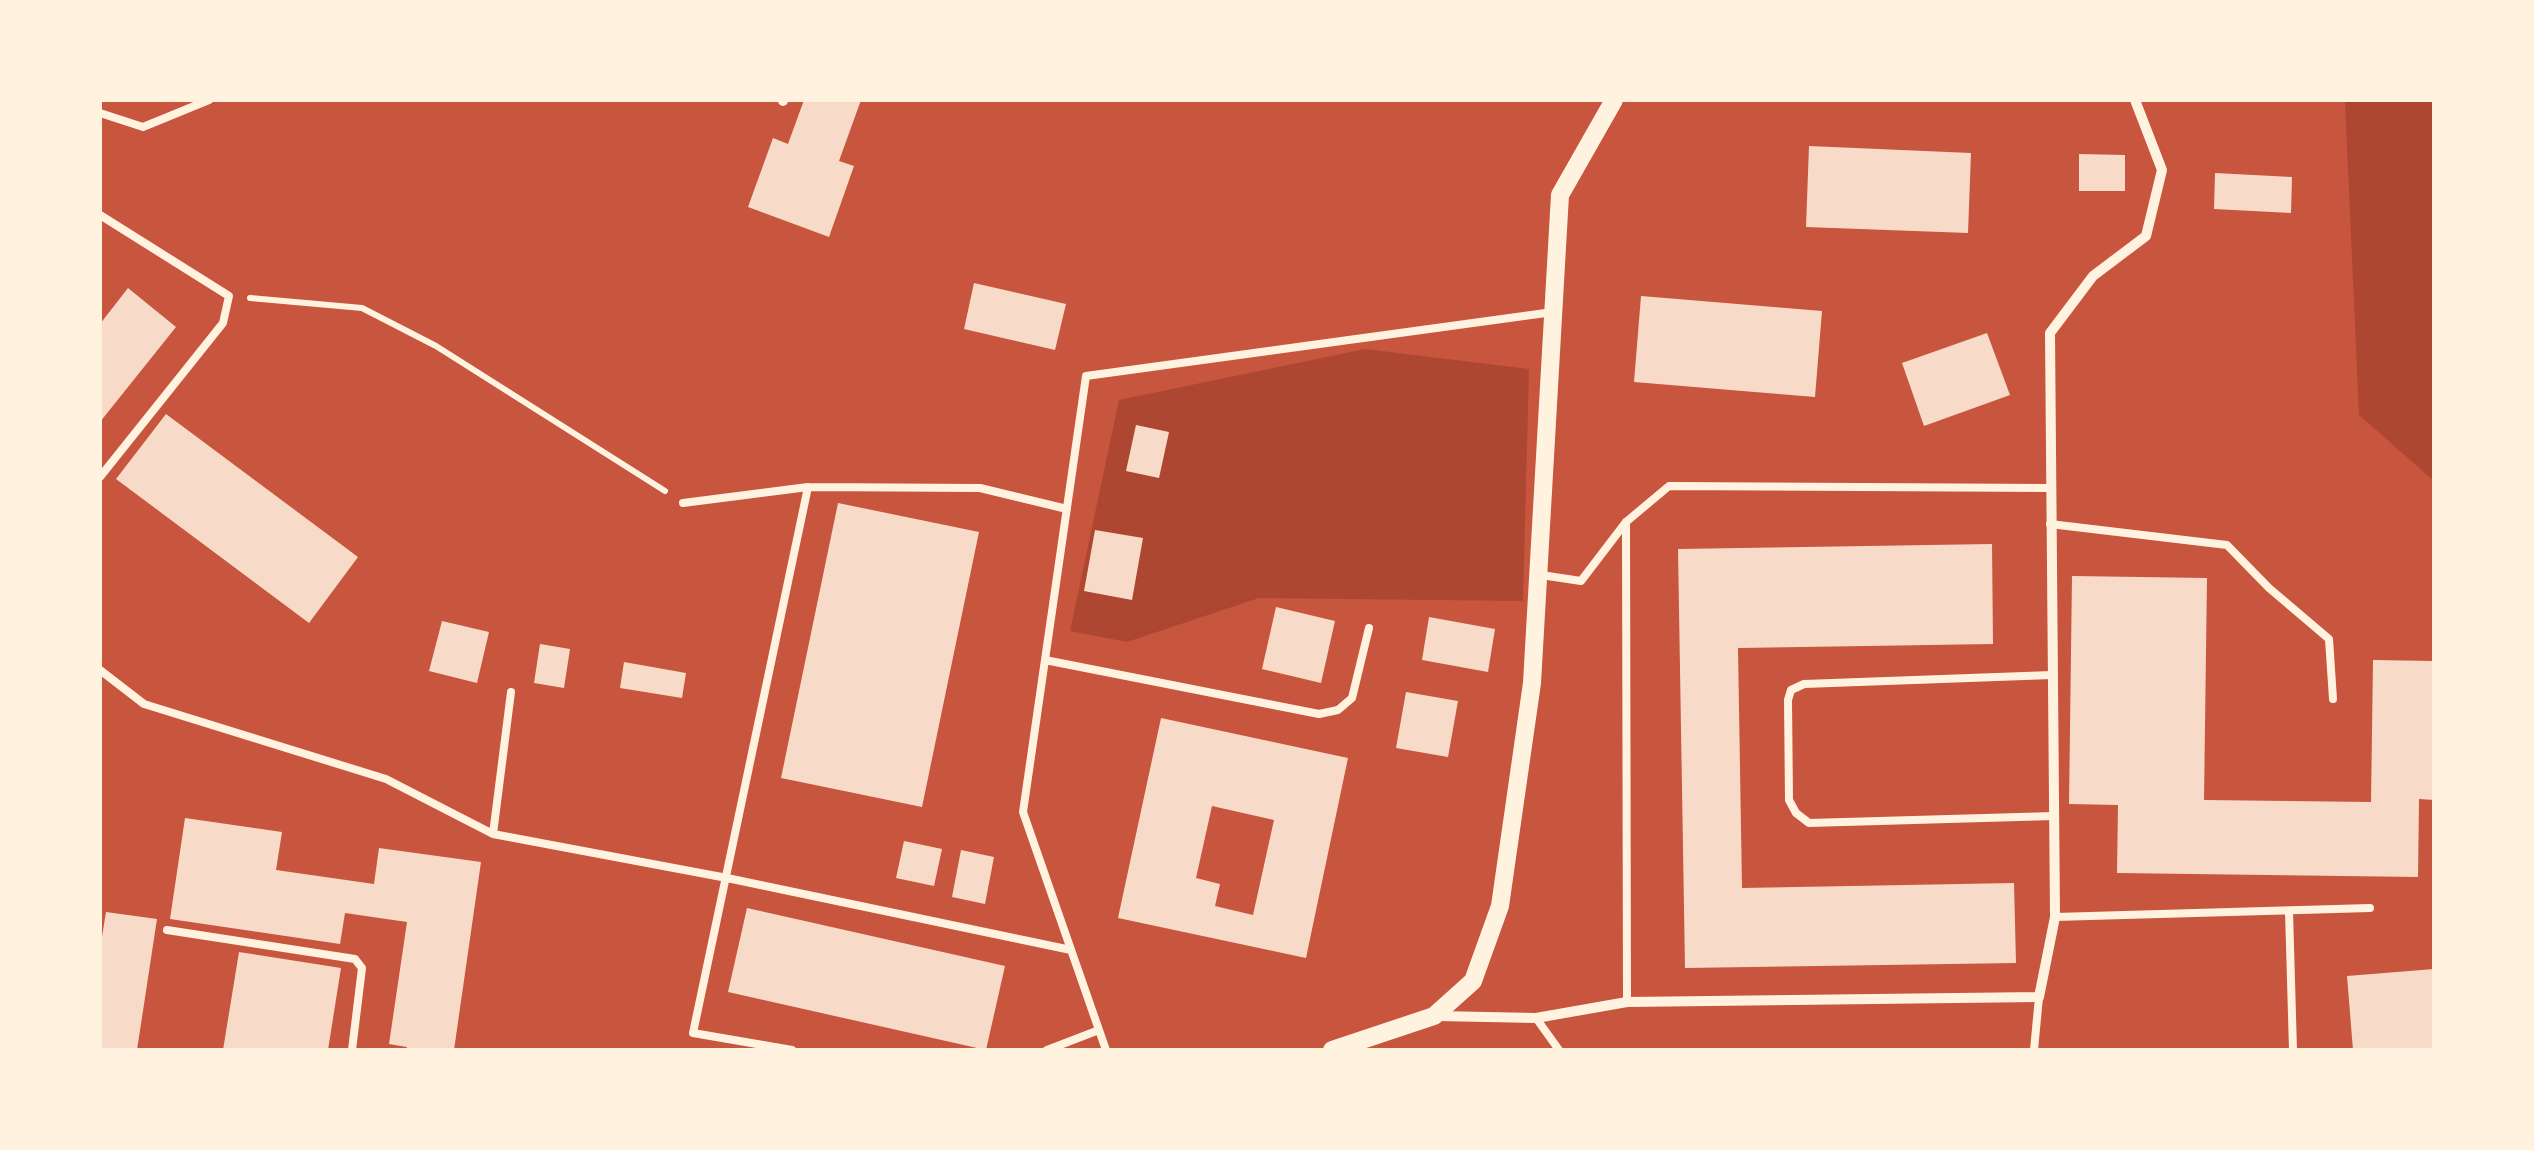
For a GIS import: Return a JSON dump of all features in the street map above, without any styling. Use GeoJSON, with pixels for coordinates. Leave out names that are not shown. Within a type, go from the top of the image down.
{"type":"FeatureCollection","features":[{"type":"Feature","properties":{"kind":"street"},"geometry":{"type":"LineString","coordinates":[[1434,1016],[1474,981],[1500,906],[1532,683],[1560,196],[1614,100]]}},
{"type":"Feature","properties":{"kind":"street"},"geometry":{"type":"LineString","coordinates":[[1332,1050],[1434,1016],[1536,1018],[1627,1002],[2038,997],[2055,917],[2050,333],[2093,276],[2146,236],[2162,170],[2135,100]]}},
{"type":"Feature","properties":{"kind":"lane"},"geometry":{"type":"LineString","coordinates":[[100,113],[143,127],[209,100]]}},
{"type":"Feature","properties":{"kind":"lane"},"geometry":{"type":"LineString","coordinates":[[100,215],[228,296],[223,322],[100,477]]}},
{"type":"Feature","properties":{"kind":"lane"},"geometry":{"type":"LineString","coordinates":[[1106,1050],[1023,812],[1086,376],[1554,312]]}},
{"type":"Feature","properties":{"kind":"lane"},"geometry":{"type":"LineString","coordinates":[[1541,575],[1582,581],[1626,522],[1670,486],[2050,488]]}},
{"type":"Feature","properties":{"kind":"lane"},"geometry":{"type":"LineString","coordinates":[[684,503],[808,487],[980,488],[1066,509]]}},
{"type":"Feature","properties":{"kind":"lane"},"geometry":{"type":"LineString","coordinates":[[792,1050],[693,1034],[808,487]]}},
{"type":"Feature","properties":{"kind":"lane"},"geometry":{"type":"LineString","coordinates":[[1626,522],[1627,1002]]}},
{"type":"Feature","properties":{"kind":"lane"},"geometry":{"type":"LineString","coordinates":[[2050,524],[2227,545],[2328,639],[2333,700]]}},
{"type":"Feature","properties":{"kind":"lane"},"geometry":{"type":"LineString","coordinates":[[1045,660],[1319,714],[1338,710],[1352,698],[1369,628]]}},
{"type":"Feature","properties":{"kind":"lane"},"geometry":{"type":"LineString","coordinates":[[100,670],[144,704],[386,779],[492,834],[727,878],[1071,950]]}},
{"type":"Feature","properties":{"kind":"lane"},"geometry":{"type":"LineString","coordinates":[[2052,676],[1804,684],[1791,690],[1788,700],[1788,766],[1789,800],[1796,814],[1809,823],[2054,816]]}},
{"type":"Feature","properties":{"kind":"lane"},"geometry":{"type":"LineString","coordinates":[[492,834],[511,692]]}},
{"type":"Feature","properties":{"kind":"lane"},"geometry":{"type":"LineString","coordinates":[[2055,917],[2370,908]]}},
{"type":"Feature","properties":{"kind":"lane"},"geometry":{"type":"LineString","coordinates":[[2289,911],[2293,1050]]}},
{"type":"Feature","properties":{"kind":"lane"},"geometry":{"type":"LineString","coordinates":[[166,930],[355,959],[362,968],[352,1050]]}},
{"type":"Feature","properties":{"kind":"lane"},"geometry":{"type":"LineString","coordinates":[[2034,1050],[2038,997]]}},
{"type":"Feature","properties":{"kind":"lane"},"geometry":{"type":"LineString","coordinates":[[1536,1018],[1559,1050]]}},
{"type":"Feature","properties":{"kind":"lane"},"geometry":{"type":"LineString","coordinates":[[1047,1050],[1099,1030]]}},
{"type":"Feature","properties":{"kind":"path"},"geometry":{"type":"LineString","coordinates":[[228,296],[362,308],[436,346],[684,503]]}},
{"type":"Feature","properties":{"kind":"shaded area"},"geometry":{"type":"Polygon","coordinates":[[[2345,100],[2434,100],[2434,481],[2359,415],[2345,100]]]}},
{"type":"Feature","properties":{"kind":"shaded area"},"geometry":{"type":"Polygon","coordinates":[[[1365,349],[1529,369],[1523,601],[1259,598],[1127,642],[1070,631],[1119,400],[1365,349]]]}},
{"type":"Feature","properties":{"kind":"building"},"geometry":{"type":"Polygon","coordinates":[[[804,100],[861,100],[839,161],[854,166],[829,237],[748,207],[773,138],[788,144],[804,100]]]}},
{"type":"Feature","properties":{"kind":"building"},"geometry":{"type":"Polygon","coordinates":[[[1809,146],[1971,153],[1968,233],[1806,227],[1809,146]]]}},
{"type":"Feature","properties":{"kind":"building"},"geometry":{"type":"Polygon","coordinates":[[[2079,154],[2125,155],[2125,191],[2079,191],[2079,154]]]}},
{"type":"Feature","properties":{"kind":"building"},"geometry":{"type":"Polygon","coordinates":[[[2215,173],[2292,177],[2291,213],[2214,209],[2215,173]]]}},
{"type":"Feature","properties":{"kind":"building"},"geometry":{"type":"Polygon","coordinates":[[[974,283],[1066,304],[1055,350],[964,329],[974,283]]]}},
{"type":"Feature","properties":{"kind":"building"},"geometry":{"type":"Polygon","coordinates":[[[128,288],[176,327],[100,422],[100,324],[128,288]]]}},
{"type":"Feature","properties":{"kind":"building"},"geometry":{"type":"Polygon","coordinates":[[[1641,296],[1822,311],[1815,397],[1634,382],[1641,296]]]}},
{"type":"Feature","properties":{"kind":"building"},"geometry":{"type":"Polygon","coordinates":[[[1987,333],[2010,395],[1924,426],[1902,363],[1987,333]]]}},
{"type":"Feature","properties":{"kind":"building"},"geometry":{"type":"Polygon","coordinates":[[[166,414],[358,557],[309,623],[116,479],[166,414]]]}},
{"type":"Feature","properties":{"kind":"building"},"geometry":{"type":"Polygon","coordinates":[[[1136,425],[1169,432],[1159,478],[1126,471],[1136,425]]]}},
{"type":"Feature","properties":{"kind":"building"},"geometry":{"type":"Polygon","coordinates":[[[838,503],[979,532],[922,807],[781,778],[838,503]]]}},
{"type":"Feature","properties":{"kind":"building"},"geometry":{"type":"Polygon","coordinates":[[[1095,530],[1143,538],[1132,600],[1084,591],[1095,530]]]}},
{"type":"Feature","properties":{"kind":"building"},"geometry":{"type":"Polygon","coordinates":[[[1992,544],[1993,644],[1738,648],[1742,888],[2014,883],[2016,963],[1685,968],[1678,549],[1992,544]]]}},
{"type":"Feature","properties":{"kind":"building"},"geometry":{"type":"Polygon","coordinates":[[[2072,576],[2207,578],[2204,800],[2371,802],[2373,660],[2434,661],[2434,800],[2419,799],[2418,877],[2117,873],[2118,805],[2069,804],[2072,576]]]}},
{"type":"Feature","properties":{"kind":"building"},"geometry":{"type":"Polygon","coordinates":[[[1276,607],[1335,621],[1321,683],[1262,669],[1276,607]]]}},
{"type":"Feature","properties":{"kind":"building"},"geometry":{"type":"Polygon","coordinates":[[[1429,617],[1495,629],[1488,672],[1422,660],[1429,617]]]}},
{"type":"Feature","properties":{"kind":"building"},"geometry":{"type":"Polygon","coordinates":[[[442,621],[489,632],[477,683],[429,671],[442,621]]]}},
{"type":"Feature","properties":{"kind":"building"},"geometry":{"type":"Polygon","coordinates":[[[540,644],[570,649],[564,688],[534,683],[540,644]]]}},
{"type":"Feature","properties":{"kind":"building"},"geometry":{"type":"Polygon","coordinates":[[[624,662],[686,673],[682,698],[620,688],[624,662]]]}},
{"type":"Feature","properties":{"kind":"building"},"geometry":{"type":"Polygon","coordinates":[[[1406,692],[1458,701],[1448,757],[1396,748],[1406,692]]]}},
{"type":"Feature","properties":{"kind":"building"},"geometry":{"type":"Polygon","coordinates":[[[1161,718],[1348,758],[1306,958],[1118,918],[1161,718]],[[1212,806],[1196,878],[1220,884],[1215,906],[1253,915],[1274,820],[1212,806]]]}},
{"type":"Feature","properties":{"kind":"building"},"geometry":{"type":"Polygon","coordinates":[[[185,818],[282,832],[276,870],[374,884],[379,848],[481,862],[454,1050],[406,1050],[407,1047],[389,1044],[407,922],[345,913],[340,944],[170,919],[185,818]]]}},
{"type":"Feature","properties":{"kind":"building"},"geometry":{"type":"Polygon","coordinates":[[[904,841],[942,849],[934,886],[896,878],[904,841]]]}},
{"type":"Feature","properties":{"kind":"building"},"geometry":{"type":"Polygon","coordinates":[[[961,850],[994,857],[985,904],[952,897],[961,850]]]}},
{"type":"Feature","properties":{"kind":"building"},"geometry":{"type":"Polygon","coordinates":[[[747,908],[1005,966],[986,1050],[728,992],[747,908]]]}},
{"type":"Feature","properties":{"kind":"building"},"geometry":{"type":"Polygon","coordinates":[[[106,912],[157,919],[137,1050],[100,1050],[100,949],[106,912]]]}},
{"type":"Feature","properties":{"kind":"building"},"geometry":{"type":"Polygon","coordinates":[[[239,952],[341,968],[328,1050],[223,1050],[239,952]]]}},
{"type":"Feature","properties":{"kind":"building"},"geometry":{"type":"Polygon","coordinates":[[[2434,969],[2434,1050],[2353,1050],[2347,976],[2434,969]]]}}]}
